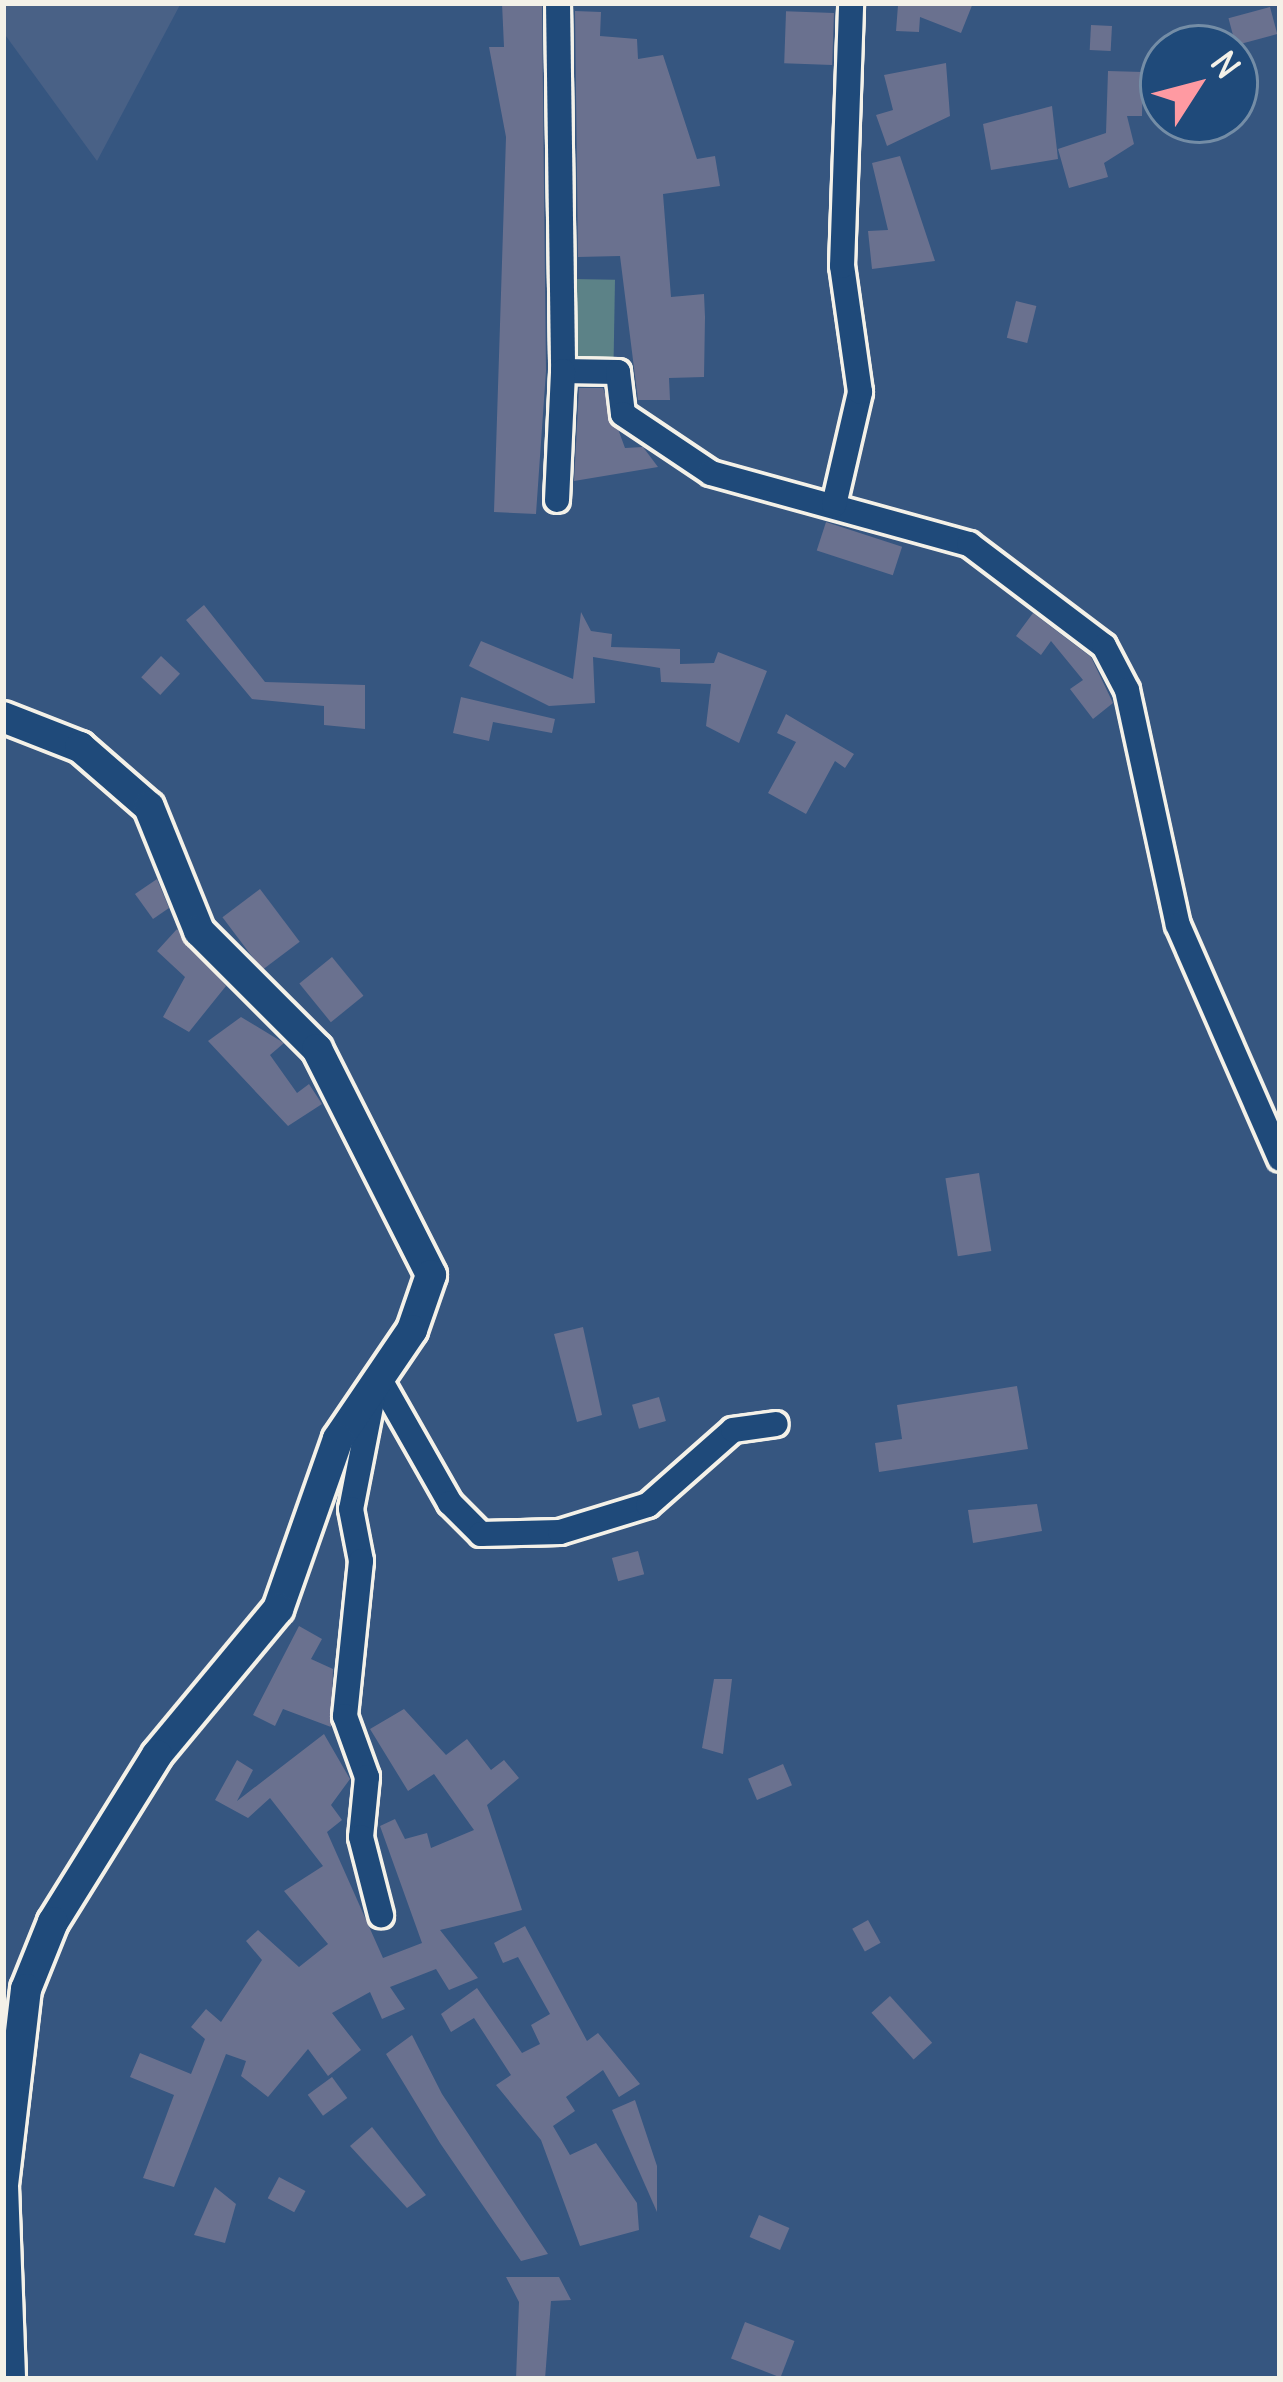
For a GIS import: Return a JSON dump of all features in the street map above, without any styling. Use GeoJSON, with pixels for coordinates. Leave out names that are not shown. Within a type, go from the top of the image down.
{"type":"FeatureCollection","features":[{"type":"Feature","properties":{"kind":"street"},"geometry":{"type":"LineString","coordinates":[[557,500],[563,371],[558,3]]}},
{"type":"Feature","properties":{"kind":"street"},"geometry":{"type":"LineString","coordinates":[[834,505],[860,392],[842,266],[851,3]]}},
{"type":"Feature","properties":{"kind":"street"},"geometry":{"type":"LineString","coordinates":[[563,371],[618,372],[623,414],[711,472],[969,544],[1074,616],[1118,665],[1178,925],[1280,1159]]}},
{"type":"Feature","properties":{"kind":"street"},"geometry":{"type":"LineString","coordinates":[[3,717],[80,747],[149,807],[199,932],[271,998],[336,1081],[431,1275],[315,1491],[278,1610],[158,1755],[53,1922],[26,1989],[3,2186],[10,2379]]}},
{"type":"Feature","properties":{"kind":"street"},"geometry":{"type":"LineString","coordinates":[[377,1382],[450,1504],[482,1534],[560,1532],[648,1505],[734,1430],[776,1424]]}},
{"type":"Feature","properties":{"kind":"street"},"geometry":{"type":"LineString","coordinates":[[377,1382],[351,1509],[361,1561],[345,1716],[367,1777],[361,1837],[381,1915]]}},
{"type":"Feature","properties":{"kind":"shaded area"},"geometry":{"type":"Polygon","coordinates":[[[3,3],[181,3],[97,161],[3,32],[3,3]]]}},
{"type":"Feature","properties":{"kind":"green space"},"geometry":{"type":"Polygon","coordinates":[[[572,279],[615,280],[613,369],[570,368],[572,279]]]}},
{"type":"Feature","properties":{"kind":"building"},"geometry":{"type":"Polygon","coordinates":[[[502,3],[542,3],[546,371],[536,514],[494,512],[506,137],[489,47],[504,47],[502,3]]]}},
{"type":"Feature","properties":{"kind":"building"},"geometry":{"type":"Polygon","coordinates":[[[973,3],[961,33],[920,17],[919,32],[896,31],[898,5],[973,3]]]}},
{"type":"Feature","properties":{"kind":"building"},"geometry":{"type":"Polygon","coordinates":[[[1270,7],[1277,34],[1259,39],[1259,24],[1230,24],[1228,18],[1270,7]]]}},
{"type":"Feature","properties":{"kind":"building"},"geometry":{"type":"Polygon","coordinates":[[[575,11],[601,12],[600,36],[637,39],[638,59],[663,55],[697,159],[715,156],[720,186],[663,194],[671,297],[704,294],[705,317],[704,377],[669,378],[670,400],[638,400],[620,256],[578,257],[575,11]]]}},
{"type":"Feature","properties":{"kind":"building"},"geometry":{"type":"Polygon","coordinates":[[[786,11],[834,13],[832,65],[784,63],[786,11]]]}},
{"type":"Feature","properties":{"kind":"building"},"geometry":{"type":"Polygon","coordinates":[[[1091,25],[1112,26],[1111,51],[1090,50],[1091,25]]]}},
{"type":"Feature","properties":{"kind":"building"},"geometry":{"type":"Polygon","coordinates":[[[946,63],[950,116],[887,146],[876,115],[893,110],[884,75],[946,63]]]}},
{"type":"Feature","properties":{"kind":"building"},"geometry":{"type":"Polygon","coordinates":[[[1108,71],[1139,72],[1139,116],[1127,116],[1134,144],[1104,163],[1108,177],[1069,188],[1058,149],[1106,133],[1108,71]]]}},
{"type":"Feature","properties":{"kind":"building"},"geometry":{"type":"Polygon","coordinates":[[[1052,106],[1058,159],[991,170],[983,124],[1052,106]]]}},
{"type":"Feature","properties":{"kind":"building"},"geometry":{"type":"Polygon","coordinates":[[[900,156],[935,261],[872,269],[868,231],[888,230],[872,163],[900,156]]]}},
{"type":"Feature","properties":{"kind":"building"},"geometry":{"type":"Polygon","coordinates":[[[1016,301],[1036,306],[1027,343],[1007,338],[1016,301]]]}},
{"type":"Feature","properties":{"kind":"building"},"geometry":{"type":"Polygon","coordinates":[[[579,388],[603,388],[625,448],[643,447],[658,467],[574,481],[579,388]]]}},
{"type":"Feature","properties":{"kind":"building"},"geometry":{"type":"Polygon","coordinates":[[[826,522],[902,547],[893,575],[817,551],[826,522]]]}},
{"type":"Feature","properties":{"kind":"building"},"geometry":{"type":"Polygon","coordinates":[[[204,605],[265,682],[365,685],[365,729],[324,725],[324,706],[252,699],[186,620],[204,605]]]}},
{"type":"Feature","properties":{"kind":"building"},"geometry":{"type":"Polygon","coordinates":[[[581,612],[591,631],[612,634],[611,647],[680,649],[680,664],[714,663],[718,652],[767,671],[739,743],[706,726],[711,684],[661,682],[660,668],[593,657],[595,703],[549,706],[469,666],[481,641],[573,679],[581,612]]]}},
{"type":"Feature","properties":{"kind":"building"},"geometry":{"type":"Polygon","coordinates":[[[1033,613],[1091,657],[1113,703],[1093,719],[1070,689],[1083,680],[1051,641],[1041,655],[1016,636],[1033,613]]]}},
{"type":"Feature","properties":{"kind":"building"},"geometry":{"type":"Polygon","coordinates":[[[161,656],[180,674],[160,695],[141,677],[161,656]]]}},
{"type":"Feature","properties":{"kind":"building"},"geometry":{"type":"Polygon","coordinates":[[[461,697],[555,719],[552,733],[493,722],[489,741],[453,733],[461,697]]]}},
{"type":"Feature","properties":{"kind":"building"},"geometry":{"type":"Polygon","coordinates":[[[786,714],[854,754],[845,768],[835,761],[806,814],[768,793],[796,742],[777,733],[786,714]]]}},
{"type":"Feature","properties":{"kind":"building"},"geometry":{"type":"Polygon","coordinates":[[[157,879],[169,908],[153,919],[135,894],[157,879]]]}},
{"type":"Feature","properties":{"kind":"building"},"geometry":{"type":"Polygon","coordinates":[[[260,889],[300,942],[262,970],[222,917],[260,889]]]}},
{"type":"Feature","properties":{"kind":"building"},"geometry":{"type":"Polygon","coordinates":[[[177,929],[226,986],[189,1032],[163,1017],[185,977],[157,951],[177,929]]]}},
{"type":"Feature","properties":{"kind":"building"},"geometry":{"type":"Polygon","coordinates":[[[332,957],[363,996],[331,1022],[299,983],[332,957]]]}},
{"type":"Feature","properties":{"kind":"building"},"geometry":{"type":"Polygon","coordinates":[[[241,1017],[284,1043],[270,1055],[297,1093],[309,1084],[322,1104],[288,1126],[208,1041],[241,1017]]]}},
{"type":"Feature","properties":{"kind":"building"},"geometry":{"type":"Polygon","coordinates":[[[979,1173],[991,1251],[958,1256],[945,1178],[979,1173]]]}},
{"type":"Feature","properties":{"kind":"building"},"geometry":{"type":"Polygon","coordinates":[[[583,1327],[602,1415],[577,1422],[554,1334],[583,1327]]]}},
{"type":"Feature","properties":{"kind":"building"},"geometry":{"type":"Polygon","coordinates":[[[1017,1386],[1028,1449],[879,1472],[875,1443],[902,1439],[897,1405],[1017,1386]]]}},
{"type":"Feature","properties":{"kind":"building"},"geometry":{"type":"Polygon","coordinates":[[[659,1397],[666,1421],[639,1429],[632,1405],[659,1397]]]}},
{"type":"Feature","properties":{"kind":"building"},"geometry":{"type":"Polygon","coordinates":[[[1037,1504],[1042,1531],[973,1543],[968,1510],[1037,1504]]]}},
{"type":"Feature","properties":{"kind":"building"},"geometry":{"type":"Polygon","coordinates":[[[638,1551],[644,1574],[618,1581],[612,1558],[638,1551]]]}},
{"type":"Feature","properties":{"kind":"building"},"geometry":{"type":"Polygon","coordinates":[[[299,1626],[322,1639],[311,1659],[333,1669],[331,1727],[283,1709],[275,1726],[253,1715],[299,1626]]]}},
{"type":"Feature","properties":{"kind":"building"},"geometry":{"type":"Polygon","coordinates":[[[714,1679],[732,1679],[723,1754],[702,1748],[714,1679]]]}},
{"type":"Feature","properties":{"kind":"building"},"geometry":{"type":"Polygon","coordinates":[[[404,1709],[446,1755],[467,1739],[491,1770],[504,1760],[519,1778],[487,1805],[522,1910],[440,1930],[478,1978],[449,1990],[436,1969],[390,1987],[405,2009],[382,2019],[370,1992],[332,2013],[361,2050],[328,2076],[308,2049],[268,2097],[241,2076],[246,2061],[226,2054],[174,2187],[143,2178],[174,2095],[130,2077],[140,2053],[191,2074],[205,2039],[191,2027],[206,2009],[221,2022],[262,1960],[246,1941],[258,1930],[299,1967],[328,1944],[284,1891],[323,1866],[270,1798],[248,1818],[215,1800],[237,1760],[253,1770],[237,1801],[324,1734],[350,1779],[331,1805],[342,1820],[327,1832],[383,1958],[422,1943],[380,1826],[395,1819],[405,1839],[427,1833],[431,1848],[474,1830],[434,1774],[408,1791],[370,1729],[404,1709]]]}},
{"type":"Feature","properties":{"kind":"building"},"geometry":{"type":"Polygon","coordinates":[[[783,1764],[792,1785],[757,1800],[748,1779],[783,1764]]]}},
{"type":"Feature","properties":{"kind":"building"},"geometry":{"type":"Polygon","coordinates":[[[868,1920],[881,1943],[865,1951],[852,1929],[868,1920]]]}},
{"type":"Feature","properties":{"kind":"building"},"geometry":{"type":"Polygon","coordinates":[[[525,1926],[587,2041],[598,2033],[640,2084],[619,2097],[603,2070],[566,2097],[575,2111],[553,2126],[570,2155],[596,2143],[637,2203],[639,2230],[580,2246],[541,2140],[496,2085],[511,2075],[474,2018],[451,2032],[441,2014],[477,1988],[522,2053],[540,2044],[531,2025],[550,2014],[518,1957],[503,1963],[494,1943],[525,1926]]]}},
{"type":"Feature","properties":{"kind":"building"},"geometry":{"type":"Polygon","coordinates":[[[890,1996],[932,2043],[914,2060],[871,2013],[890,1996]]]}},
{"type":"Feature","properties":{"kind":"building"},"geometry":{"type":"Polygon","coordinates":[[[412,2035],[442,2094],[548,2254],[521,2261],[440,2143],[386,2054],[412,2035]]]}},
{"type":"Feature","properties":{"kind":"building"},"geometry":{"type":"Polygon","coordinates":[[[332,2077],[347,2098],[323,2116],[308,2095],[332,2077]]]}},
{"type":"Feature","properties":{"kind":"building"},"geometry":{"type":"Polygon","coordinates":[[[635,2100],[657,2166],[657,2212],[612,2110],[635,2100]]]}},
{"type":"Feature","properties":{"kind":"building"},"geometry":{"type":"Polygon","coordinates":[[[372,2127],[426,2195],[407,2208],[350,2146],[372,2127]]]}},
{"type":"Feature","properties":{"kind":"building"},"geometry":{"type":"Polygon","coordinates":[[[279,2177],[305,2191],[294,2212],[268,2198],[279,2177]]]}},
{"type":"Feature","properties":{"kind":"building"},"geometry":{"type":"Polygon","coordinates":[[[215,2187],[236,2204],[225,2243],[194,2235],[215,2187]]]}},
{"type":"Feature","properties":{"kind":"building"},"geometry":{"type":"Polygon","coordinates":[[[759,2215],[789,2228],[780,2250],[750,2237],[759,2215]]]}},
{"type":"Feature","properties":{"kind":"building"},"geometry":{"type":"Polygon","coordinates":[[[506,2277],[559,2277],[571,2300],[551,2301],[545,2379],[516,2379],[519,2302],[506,2277]]]}},
{"type":"Feature","properties":{"kind":"building"},"geometry":{"type":"Polygon","coordinates":[[[745,2322],[794,2341],[781,2377],[731,2358],[745,2322]]]}}]}
